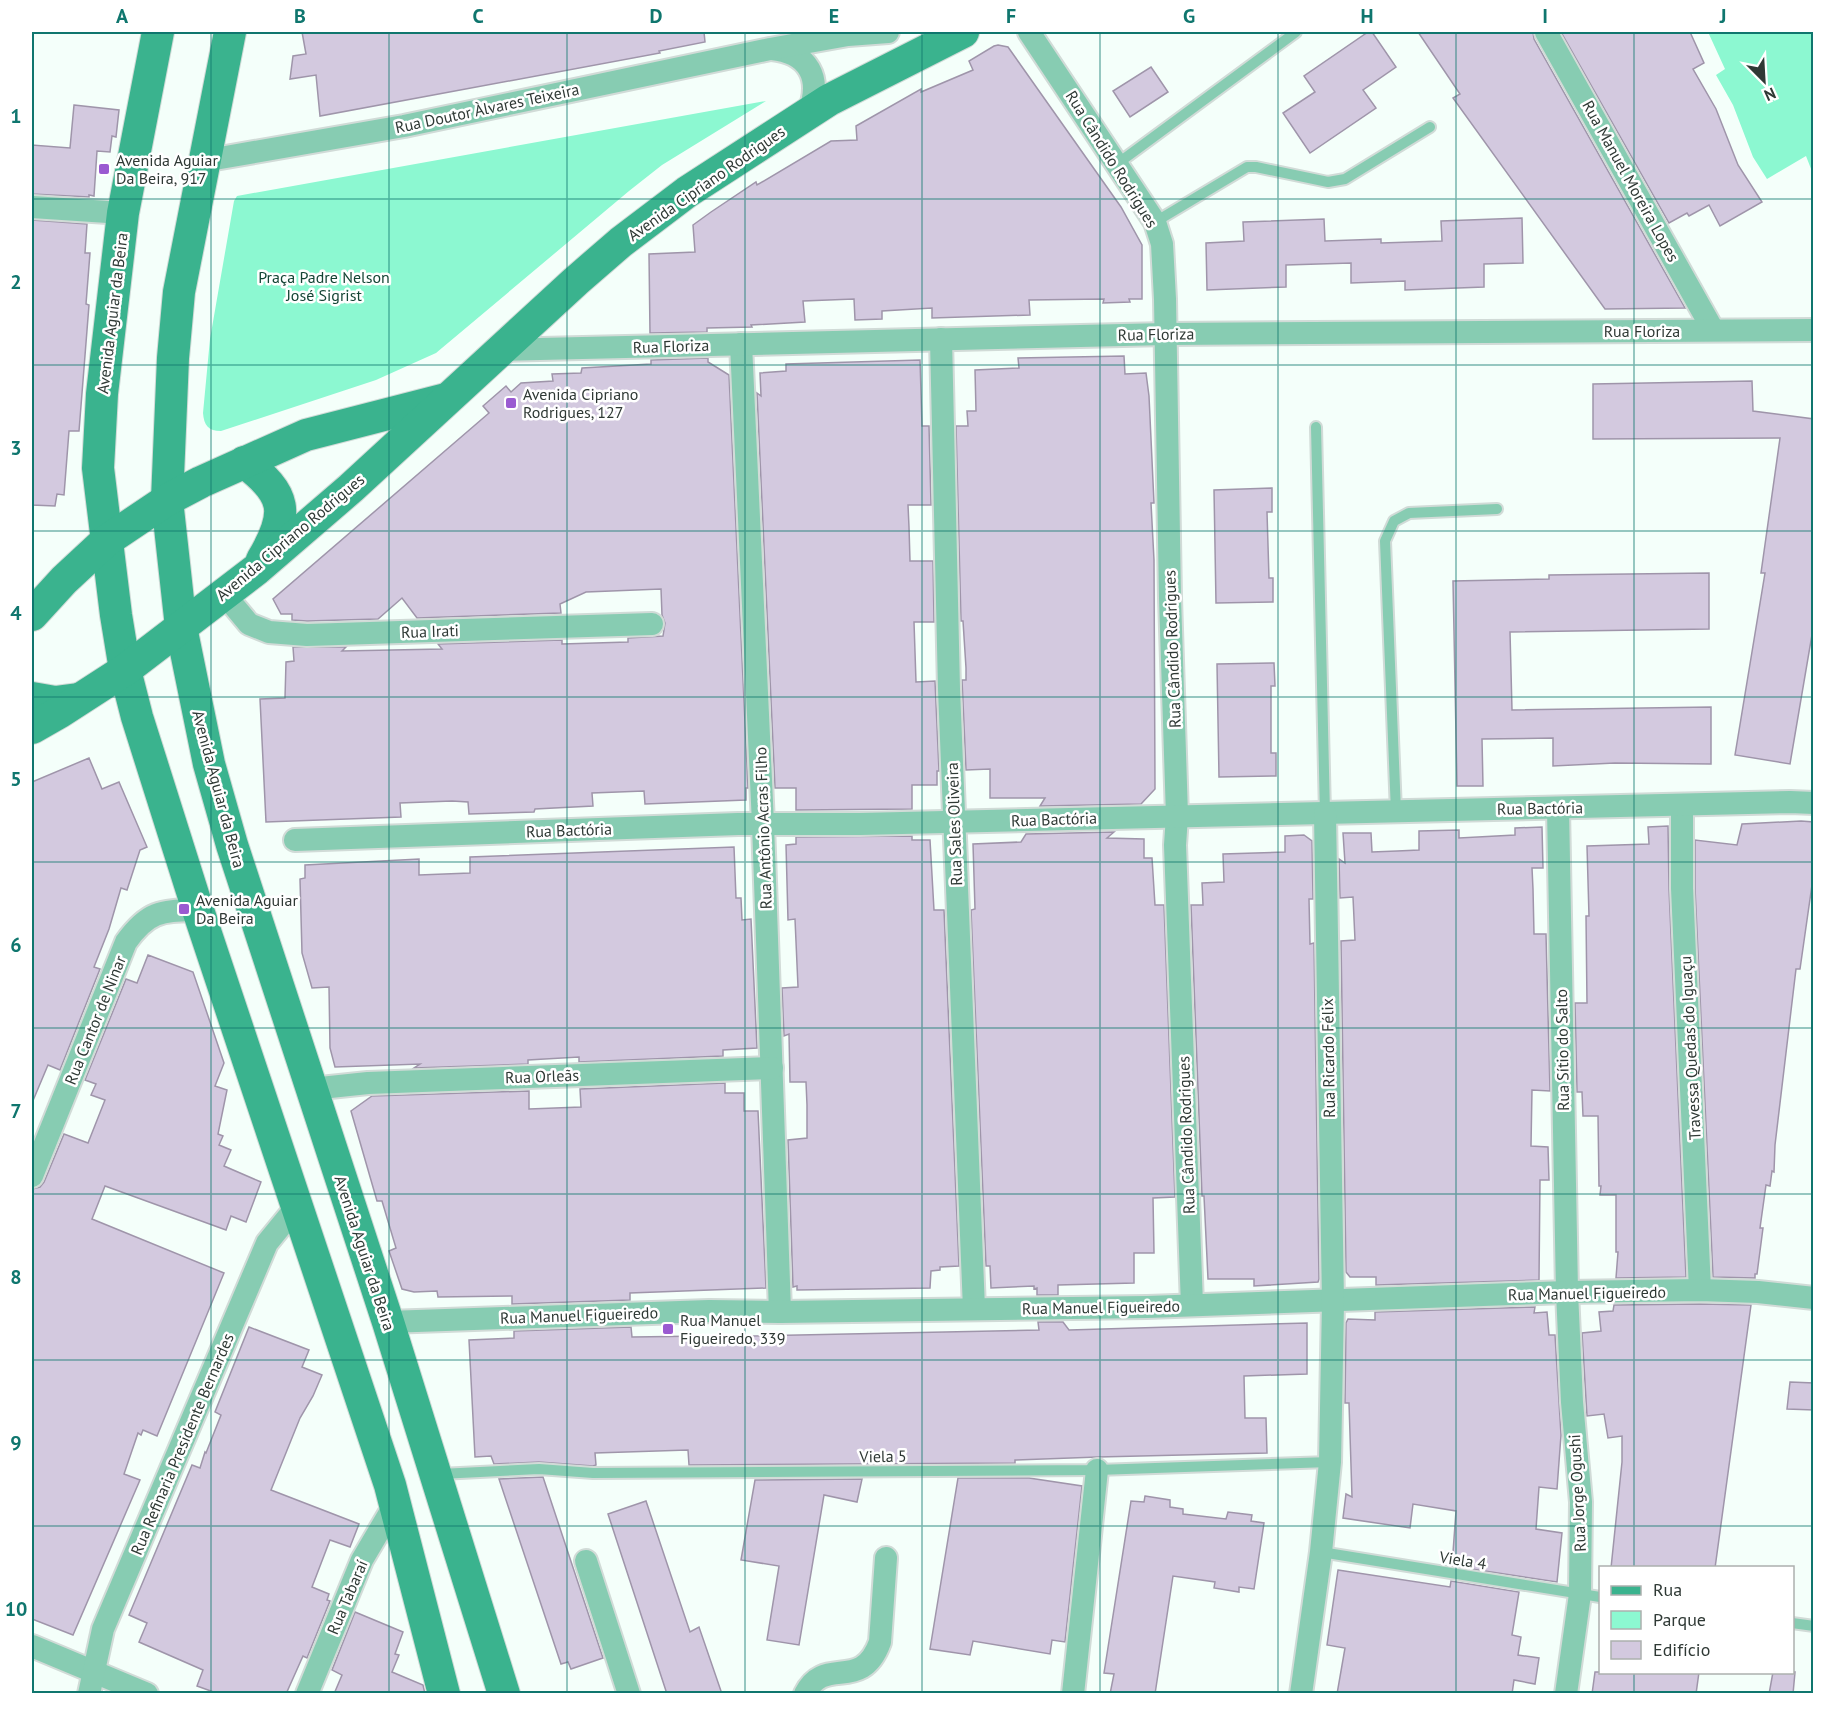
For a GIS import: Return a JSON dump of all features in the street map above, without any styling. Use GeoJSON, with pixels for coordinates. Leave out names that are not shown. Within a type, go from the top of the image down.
{"type":"FeatureCollection","features":[{"type":"Feature","properties":{"kind":"main road","name":"Avenida Aguiar da Beira"},"geometry":{"type":"LineString","coordinates":[[158,32],[123,213],[99,436],[98,468],[106,542],[125,670],[137,717],[198,910],[298,1205],[395,1504],[444,1694]]}},
{"type":"Feature","properties":{"kind":"main road","name":"Avenida Aguiar da Beira"},"geometry":{"type":"LineString","coordinates":[[230,32],[179,292],[172,358],[167,500],[181,627],[191,684],[232,845],[388,1322],[504,1694]]}},
{"type":"Feature","properties":{"kind":"main road","name":"Avenida Cipriano Rodrigues"},"geometry":{"type":"LineString","coordinates":[[32,728],[125,670],[257,569],[450,399],[500,350],[621,242],[687,192],[828,100],[963,32]]}},
{"type":"Feature","properties":{"kind":"main road"},"geometry":{"type":"LineString","coordinates":[[32,615],[64,580],[106,542],[167,500],[244,462],[306,435],[450,399]]}},
{"type":"Feature","properties":{"kind":"main road"},"geometry":{"type":"LineString","coordinates":[[244,462],[263,476],[274,489],[280,503],[279,522],[270,547],[257,569]]}},
{"type":"Feature","properties":{"kind":"main road"},"geometry":{"type":"LineString","coordinates":[[32,698],[55,702],[82,698]]}},
{"type":"Feature","properties":{"kind":"street","name":"Rua Doutor Àlvares Teixeira"},"geometry":{"type":"LineString","coordinates":[[203,161],[404,126],[848,34],[888,32]]}},
{"type":"Feature","properties":{"kind":"street","name":"Rua Cândido Rodrigues"},"geometry":{"type":"LineString","coordinates":[[1029,32],[1155,222],[1162,244],[1177,816],[1175,845],[1192,1305]]}},
{"type":"Feature","properties":{"kind":"street","name":"Rua Manuel Moreira Lopes"},"geometry":{"type":"LineString","coordinates":[[1546,32],[1713,330]]}},
{"type":"Feature","properties":{"kind":"street","name":"Rua Doutor Àlvares Teixeira"},"geometry":{"type":"LineString","coordinates":[[770,49],[786,51],[799,57],[809,69],[814,83],[814,98],[809,112]]}},
{"type":"Feature","properties":{"kind":"street","name":"Avenida Aguiar da Beira"},"geometry":{"type":"LineString","coordinates":[[32,207],[123,213]]}},
{"type":"Feature","properties":{"kind":"street","name":"Rua Floriza"},"geometry":{"type":"LineString","coordinates":[[500,350],[1166,334],[1814,330]]}},
{"type":"Feature","properties":{"kind":"street","name":"Rua Sales Oliveira"},"geometry":{"type":"LineString","coordinates":[[941,339],[954,822],[974,1309]]}},
{"type":"Feature","properties":{"kind":"street","name":"Rua Antônio Acras Filho"},"geometry":{"type":"LineString","coordinates":[[741,344],[763,824],[780,1312]]}},
{"type":"Feature","properties":{"kind":"street","name":"Rua Irati"},"geometry":{"type":"LineString","coordinates":[[224,594],[249,624],[269,632],[307,635],[652,624]]}},
{"type":"Feature","properties":{"kind":"street","name":"Rua Bactória"},"geometry":{"type":"LineString","coordinates":[[296,840],[763,824],[860,824],[1814,803]]}},
{"type":"Feature","properties":{"kind":"street","name":"Travessa Quedas do Iguaçu"},"geometry":{"type":"LineString","coordinates":[[1682,805],[1682,888],[1700,1290]]}},
{"type":"Feature","properties":{"kind":"street","name":"Rua Sítio do Salto"},"geometry":{"type":"LineString","coordinates":[[1558,808],[1567,1292]]}},
{"type":"Feature","properties":{"kind":"street","name":"Rua Ricardo Félix"},"geometry":{"type":"LineString","coordinates":[[1301,1694],[1321,1552],[1330,1462],[1333,1302],[1325,813]]}},
{"type":"Feature","properties":{"kind":"street","name":"Rua Cantor de Ninar"},"geometry":{"type":"LineString","coordinates":[[32,1176],[126,942],[138,925],[151,915],[169,910],[198,910]]}},
{"type":"Feature","properties":{"kind":"street","name":"Rua Orleãs"},"geometry":{"type":"LineString","coordinates":[[311,1089],[368,1083],[772,1068]]}},
{"type":"Feature","properties":{"kind":"street","name":"Rua Refinaria Presidente Bernardes"},"geometry":{"type":"LineString","coordinates":[[89,1694],[103,1629],[267,1243],[298,1205]]}},
{"type":"Feature","properties":{"kind":"street","name":"Rua Manuel Figueiredo"},"geometry":{"type":"LineString","coordinates":[[388,1322],[709,1311],[1147,1307],[1567,1292],[1700,1290],[1758,1292],[1814,1298]]}},
{"type":"Feature","properties":{"kind":"street","name":"Rua Jorge Ogushi"},"geometry":{"type":"LineString","coordinates":[[1566,1694],[1590,1596],[1572,1401],[1567,1292]]}},
{"type":"Feature","properties":{"kind":"street"},"geometry":{"type":"LineString","coordinates":[[1073,1694],[1097,1470]]}},
{"type":"Feature","properties":{"kind":"street","name":"Rua Tabaraí"},"geometry":{"type":"LineString","coordinates":[[307,1694],[362,1560],[395,1504]]}},
{"type":"Feature","properties":{"kind":"street"},"geometry":{"type":"LineString","coordinates":[[806,1694],[812,1683],[822,1675],[859,1670],[875,1654],[879,1642],[886,1558]]}},
{"type":"Feature","properties":{"kind":"street"},"geometry":{"type":"LineString","coordinates":[[586,1561],[629,1694]]}},
{"type":"Feature","properties":{"kind":"street"},"geometry":{"type":"LineString","coordinates":[[32,1646],[147,1694]]}},
{"type":"Feature","properties":{"kind":"lane"},"geometry":{"type":"LineString","coordinates":[[1117,164],[1296,32]]}},
{"type":"Feature","properties":{"kind":"lane"},"geometry":{"type":"LineString","coordinates":[[1155,222],[1247,167],[1256,166],[1328,182],[1345,179],[1430,127]]}},
{"type":"Feature","properties":{"kind":"lane"},"geometry":{"type":"LineString","coordinates":[[1316,427],[1325,813]]}},
{"type":"Feature","properties":{"kind":"lane"},"geometry":{"type":"LineString","coordinates":[[1396,812],[1385,541],[1394,521],[1409,513],[1497,509]]}},
{"type":"Feature","properties":{"kind":"lane","name":"Viela 5"},"geometry":{"type":"LineString","coordinates":[[436,1474],[539,1469],[593,1473],[1097,1470],[1330,1462]]}},
{"type":"Feature","properties":{"kind":"lane","name":"Viela 4"},"geometry":{"type":"LineString","coordinates":[[1321,1552],[1590,1596]]}},
{"type":"Feature","properties":{"kind":"lane"},"geometry":{"type":"LineString","coordinates":[[1794,1623],[1814,1626]]}},
{"type":"Feature","properties":{"kind":"green space"},"geometry":{"type":"Polygon","coordinates":[[[1708,32],[1813,32],[1813,174],[1806,156],[1767,179],[1753,157],[1733,105],[1716,75],[1725,69],[1708,32]]]}},
{"type":"Feature","properties":{"kind":"green space","name":"Praça Padre Nelson José Sigrist"},"geometry":{"type":"Polygon","coordinates":[[[766,101],[662,165],[436,353],[376,380],[221,431],[213,430],[204,421],[210,339],[234,201],[237,196],[766,101]]]}},
{"type":"Feature","properties":{"kind":"building"},"geometry":{"type":"Polygon","coordinates":[[[302,32],[704,32],[705,42],[659,51],[660,53],[320,116],[316,75],[290,79],[293,56],[306,54],[302,32]]]}},
{"type":"Feature","properties":{"kind":"building"},"geometry":{"type":"Polygon","coordinates":[[[1368,32],[1372,32],[1396,67],[1363,90],[1376,108],[1310,153],[1283,113],[1315,92],[1304,76],[1368,32]]]}},
{"type":"Feature","properties":{"kind":"building"},"geometry":{"type":"Polygon","coordinates":[[[1418,32],[1533,32],[1534,39],[1685,308],[1605,309],[1453,98],[1460,94],[1418,32]]]}},
{"type":"Feature","properties":{"kind":"building"},"geometry":{"type":"Polygon","coordinates":[[[1561,32],[1690,32],[1704,63],[1693,69],[1716,109],[1738,165],[1762,202],[1720,226],[1709,205],[1689,216],[1687,213],[1669,223],[1561,32]]]}},
{"type":"Feature","properties":{"kind":"building"},"geometry":{"type":"Polygon","coordinates":[[[998,45],[1008,47],[1121,207],[1142,245],[1142,299],[1103,303],[1104,299],[1029,300],[1030,315],[932,318],[932,308],[882,311],[882,319],[855,320],[854,299],[803,301],[805,322],[707,328],[707,332],[650,333],[649,254],[695,252],[693,225],[711,212],[756,182],[757,185],[831,141],[857,140],[856,126],[921,89],[921,92],[973,70],[969,61],[998,45]]]}},
{"type":"Feature","properties":{"kind":"building"},"geometry":{"type":"Polygon","coordinates":[[[1151,67],[1168,92],[1130,117],[1113,91],[1151,67]]]}},
{"type":"Feature","properties":{"kind":"building"},"geometry":{"type":"Polygon","coordinates":[[[74,105],[119,110],[116,137],[112,136],[110,152],[97,151],[94,196],[32,194],[32,145],[70,148],[74,105]]]}},
{"type":"Feature","properties":{"kind":"building"},"geometry":{"type":"Polygon","coordinates":[[[1522,218],[1523,263],[1484,264],[1484,287],[1405,290],[1405,281],[1351,283],[1351,263],[1286,265],[1286,287],[1207,290],[1206,243],[1244,241],[1243,222],[1324,219],[1325,241],[1381,239],[1381,243],[1442,241],[1441,221],[1522,218]]]}},
{"type":"Feature","properties":{"kind":"building"},"geometry":{"type":"Polygon","coordinates":[[[32,220],[87,224],[85,253],[90,253],[86,304],[89,305],[79,431],[69,431],[64,495],[57,494],[55,506],[32,505],[32,220]]]}},
{"type":"Feature","properties":{"kind":"building"},"geometry":{"type":"Polygon","coordinates":[[[1124,356],[1125,374],[1146,373],[1149,396],[1154,503],[1151,503],[1154,560],[1155,789],[1141,804],[1040,806],[1045,798],[990,798],[990,769],[966,770],[962,680],[966,680],[966,668],[963,621],[961,621],[956,426],[968,426],[967,411],[976,411],[975,370],[1019,368],[1018,358],[1124,356]]]}},
{"type":"Feature","properties":{"kind":"building"},"geometry":{"type":"Polygon","coordinates":[[[708,358],[708,362],[729,375],[748,788],[746,788],[746,800],[645,804],[644,791],[592,793],[593,806],[535,809],[534,812],[469,814],[468,802],[452,801],[400,803],[401,817],[266,822],[260,699],[285,698],[286,662],[294,661],[293,647],[346,647],[342,651],[442,649],[438,644],[562,640],[562,644],[628,642],[628,638],[663,636],[665,623],[662,615],[661,589],[586,592],[560,604],[561,613],[417,618],[402,598],[378,619],[307,621],[292,620],[292,614],[281,614],[273,599],[489,413],[483,406],[506,386],[511,392],[521,383],[553,381],[552,374],[581,373],[582,368],[651,364],[651,360],[708,358]]]}},
{"type":"Feature","properties":{"kind":"building"},"geometry":{"type":"Polygon","coordinates":[[[920,360],[922,426],[929,426],[931,505],[908,505],[910,561],[933,561],[934,622],[914,622],[916,682],[935,681],[939,771],[937,771],[937,785],[912,785],[912,809],[796,810],[796,788],[775,788],[757,393],[761,396],[760,373],[786,371],[786,364],[920,360]]]}},
{"type":"Feature","properties":{"kind":"building"},"geometry":{"type":"Polygon","coordinates":[[[1752,381],[1753,411],[1814,419],[1814,623],[1790,764],[1735,755],[1765,573],[1761,573],[1780,438],[1593,439],[1593,384],[1752,381]]]}},
{"type":"Feature","properties":{"kind":"building"},"geometry":{"type":"Polygon","coordinates":[[[1272,488],[1272,512],[1267,512],[1269,578],[1273,578],[1273,602],[1216,603],[1214,490],[1272,488]]]}},
{"type":"Feature","properties":{"kind":"building"},"geometry":{"type":"Polygon","coordinates":[[[1709,573],[1709,629],[1510,632],[1512,710],[1711,707],[1711,764],[1615,763],[1553,766],[1553,738],[1482,739],[1483,786],[1457,786],[1453,581],[1549,579],[1549,575],[1709,573]]]}},
{"type":"Feature","properties":{"kind":"building"},"geometry":{"type":"Polygon","coordinates":[[[1274,663],[1275,686],[1271,686],[1271,753],[1276,753],[1276,776],[1219,777],[1217,664],[1274,663]]]}},
{"type":"Feature","properties":{"kind":"building"},"geometry":{"type":"Polygon","coordinates":[[[89,758],[102,789],[119,782],[147,847],[140,850],[127,890],[121,888],[109,929],[94,967],[100,969],[60,1070],[48,1065],[32,1103],[32,782],[89,758]]]}},
{"type":"Feature","properties":{"kind":"building"},"geometry":{"type":"Polygon","coordinates":[[[1814,822],[1814,871],[1800,969],[1796,969],[1775,1145],[1774,1172],[1772,1171],[1770,1186],[1766,1185],[1757,1274],[1755,1278],[1713,1277],[1695,888],[1695,840],[1737,845],[1742,824],[1814,822]]]}},
{"type":"Feature","properties":{"kind":"building"},"geometry":{"type":"Polygon","coordinates":[[[1668,826],[1686,1277],[1616,1278],[1618,1252],[1616,1252],[1616,1195],[1600,1195],[1598,1116],[1583,1116],[1582,1092],[1577,1092],[1575,1003],[1587,1003],[1586,916],[1589,916],[1587,846],[1649,844],[1648,827],[1668,826]]]}},
{"type":"Feature","properties":{"kind":"building"},"geometry":{"type":"Polygon","coordinates":[[[1542,827],[1543,868],[1532,868],[1534,934],[1546,934],[1550,1091],[1532,1090],[1531,1146],[1548,1147],[1549,1180],[1540,1180],[1539,1280],[1376,1285],[1376,1277],[1350,1277],[1346,1272],[1341,941],[1355,940],[1353,897],[1340,898],[1339,859],[1345,863],[1343,833],[1371,833],[1372,852],[1419,850],[1419,831],[1459,830],[1459,838],[1515,835],[1515,828],[1542,827]]]}},
{"type":"Feature","properties":{"kind":"building"},"geometry":{"type":"Polygon","coordinates":[[[1114,832],[1107,838],[1144,839],[1144,858],[1152,858],[1155,905],[1164,905],[1175,1197],[1153,1198],[1154,1253],[1134,1253],[1134,1283],[1058,1285],[1058,1295],[1037,1295],[1037,1288],[1034,1289],[1034,1286],[991,1288],[990,1266],[986,1266],[971,910],[975,909],[973,844],[1021,842],[1026,834],[1114,832]]]}},
{"type":"Feature","properties":{"kind":"building"},"geometry":{"type":"Polygon","coordinates":[[[1304,835],[1312,841],[1313,899],[1309,899],[1310,944],[1314,943],[1319,1279],[1318,1282],[1254,1286],[1254,1279],[1208,1279],[1204,1196],[1202,1196],[1191,905],[1203,905],[1202,883],[1224,882],[1223,854],[1285,852],[1285,836],[1304,835]]]}},
{"type":"Feature","properties":{"kind":"building"},"geometry":{"type":"Polygon","coordinates":[[[912,836],[912,840],[930,840],[934,910],[944,910],[959,1266],[940,1267],[940,1270],[931,1271],[930,1288],[797,1290],[797,1286],[793,1287],[788,1140],[807,1138],[807,1105],[806,1082],[790,1082],[789,1034],[784,1036],[782,988],[798,987],[795,919],[788,920],[786,845],[796,844],[796,837],[912,836]]]}},
{"type":"Feature","properties":{"kind":"building"},"geometry":{"type":"Polygon","coordinates":[[[734,847],[736,898],[741,898],[742,920],[751,919],[757,1048],[723,1050],[723,1056],[579,1062],[579,1057],[528,1060],[528,1064],[414,1068],[420,1064],[335,1067],[330,1048],[329,987],[312,988],[302,953],[300,879],[305,878],[305,865],[419,859],[419,875],[470,873],[470,857],[734,847]]]}},
{"type":"Feature","properties":{"kind":"building"},"geometry":{"type":"Polygon","coordinates":[[[148,955],[193,972],[224,1063],[215,1086],[227,1090],[218,1134],[223,1136],[219,1145],[231,1150],[224,1166],[261,1182],[246,1222],[231,1216],[226,1230],[105,1186],[92,1219],[224,1273],[157,1436],[143,1430],[141,1435],[138,1433],[124,1474],[140,1480],[73,1635],[32,1619],[32,1189],[40,1187],[44,1182],[64,1134],[88,1143],[105,1100],[91,1095],[96,1084],[85,1080],[126,979],[137,983],[148,955]]]}},
{"type":"Feature","properties":{"kind":"building"},"geometry":{"type":"Polygon","coordinates":[[[725,1083],[725,1093],[744,1093],[744,1111],[758,1111],[766,1288],[630,1293],[630,1300],[512,1304],[512,1296],[438,1297],[437,1291],[414,1292],[402,1289],[389,1251],[396,1248],[382,1201],[377,1201],[351,1111],[372,1096],[529,1091],[529,1109],[581,1107],[580,1089],[725,1083]]]}},
{"type":"Feature","properties":{"kind":"building"},"geometry":{"type":"Polygon","coordinates":[[[1614,1305],[1751,1305],[1715,1566],[1611,1566],[1622,1462],[1622,1436],[1608,1438],[1604,1414],[1587,1416],[1582,1333],[1601,1331],[1599,1312],[1613,1311],[1614,1305]]]}},
{"type":"Feature","properties":{"kind":"building"},"geometry":{"type":"Polygon","coordinates":[[[1535,1307],[1534,1313],[1547,1312],[1549,1335],[1555,1335],[1561,1435],[1557,1489],[1539,1487],[1536,1529],[1562,1533],[1557,1582],[1452,1566],[1456,1511],[1413,1504],[1410,1528],[1343,1518],[1346,1494],[1352,1497],[1349,1403],[1345,1403],[1346,1323],[1348,1319],[1375,1320],[1375,1312],[1535,1307]]]}},
{"type":"Feature","properties":{"kind":"building"},"geometry":{"type":"Polygon","coordinates":[[[1038,1322],[1063,1322],[1069,1330],[1307,1323],[1307,1374],[1244,1376],[1245,1418],[1266,1418],[1267,1453],[1015,1460],[1015,1463],[689,1465],[688,1450],[595,1453],[596,1465],[593,1466],[539,1462],[494,1464],[491,1456],[475,1457],[469,1340],[514,1338],[514,1331],[631,1327],[632,1337],[704,1336],[704,1343],[746,1341],[746,1336],[1039,1330],[1038,1322]]]}},
{"type":"Feature","properties":{"kind":"building"},"geometry":{"type":"Polygon","coordinates":[[[249,1327],[309,1350],[302,1367],[322,1375],[300,1418],[271,1490],[359,1524],[350,1547],[330,1540],[312,1587],[329,1594],[327,1600],[330,1601],[307,1658],[303,1656],[286,1694],[219,1694],[197,1686],[203,1670],[139,1642],[147,1623],[129,1615],[192,1465],[200,1468],[221,1415],[215,1412],[249,1327]]]}},
{"type":"Feature","properties":{"kind":"building"},"geometry":{"type":"Polygon","coordinates":[[[1790,1382],[1814,1383],[1814,1410],[1787,1409],[1790,1382]]]}},
{"type":"Feature","properties":{"kind":"building"},"geometry":{"type":"Polygon","coordinates":[[[543,1477],[603,1658],[571,1669],[568,1662],[561,1664],[499,1479],[543,1477]]]}},
{"type":"Feature","properties":{"kind":"building"},"geometry":{"type":"Polygon","coordinates":[[[958,1478],[1029,1478],[1082,1486],[1065,1642],[1052,1640],[1050,1654],[973,1641],[970,1655],[930,1649],[958,1478]]]}},
{"type":"Feature","properties":{"kind":"building"},"geometry":{"type":"Polygon","coordinates":[[[862,1479],[857,1502],[824,1495],[799,1645],[767,1640],[779,1566],[741,1560],[755,1480],[862,1479]]]}},
{"type":"Feature","properties":{"kind":"building"},"geometry":{"type":"Polygon","coordinates":[[[1145,1496],[1170,1500],[1170,1507],[1183,1509],[1183,1514],[1226,1519],[1228,1512],[1252,1515],[1251,1521],[1264,1523],[1254,1589],[1239,1587],[1239,1592],[1214,1588],[1215,1582],[1173,1576],[1155,1694],[1110,1694],[1114,1674],[1104,1673],[1131,1501],[1144,1502],[1145,1496]]]}},
{"type":"Feature","properties":{"kind":"building"},"geometry":{"type":"Polygon","coordinates":[[[646,1501],[690,1632],[699,1627],[722,1694],[667,1694],[608,1514],[646,1501]]]}},
{"type":"Feature","properties":{"kind":"building"},"geometry":{"type":"Polygon","coordinates":[[[1338,1570],[1450,1587],[1451,1581],[1519,1592],[1512,1635],[1521,1637],[1518,1655],[1539,1658],[1535,1684],[1514,1680],[1512,1694],[1337,1694],[1345,1648],[1327,1645],[1338,1570]]]}},
{"type":"Feature","properties":{"kind":"building"},"geometry":{"type":"Polygon","coordinates":[[[355,1612],[403,1632],[395,1654],[399,1655],[392,1672],[423,1685],[425,1694],[334,1694],[342,1675],[332,1670],[355,1612]]]}},
{"type":"Feature","properties":{"kind":"building"},"geometry":{"type":"Polygon","coordinates":[[[1595,1672],[1599,1674],[1699,1674],[1696,1694],[1592,1694],[1595,1672]]]}},
{"type":"Feature","properties":{"kind":"building"},"geometry":{"type":"Polygon","coordinates":[[[1795,1672],[1793,1694],[1769,1694],[1773,1674],[1794,1674],[1795,1672]]]}},
{"type":"Feature","properties":{"kind":"place","name":"Avenida Aguiar Da Beira, 917"},"geometry":{"type":"Point","coordinates":[104,169]}},
{"type":"Feature","properties":{"kind":"place","name":"Avenida Cipriano Rodrigues, 127"},"geometry":{"type":"Point","coordinates":[511,403]}},
{"type":"Feature","properties":{"kind":"place","name":"Avenida Aguiar Da Beira"},"geometry":{"type":"Point","coordinates":[184,909]}},
{"type":"Feature","properties":{"kind":"place","name":"Rua Manuel Figueiredo, 339"},"geometry":{"type":"Point","coordinates":[668,1329]}}]}
